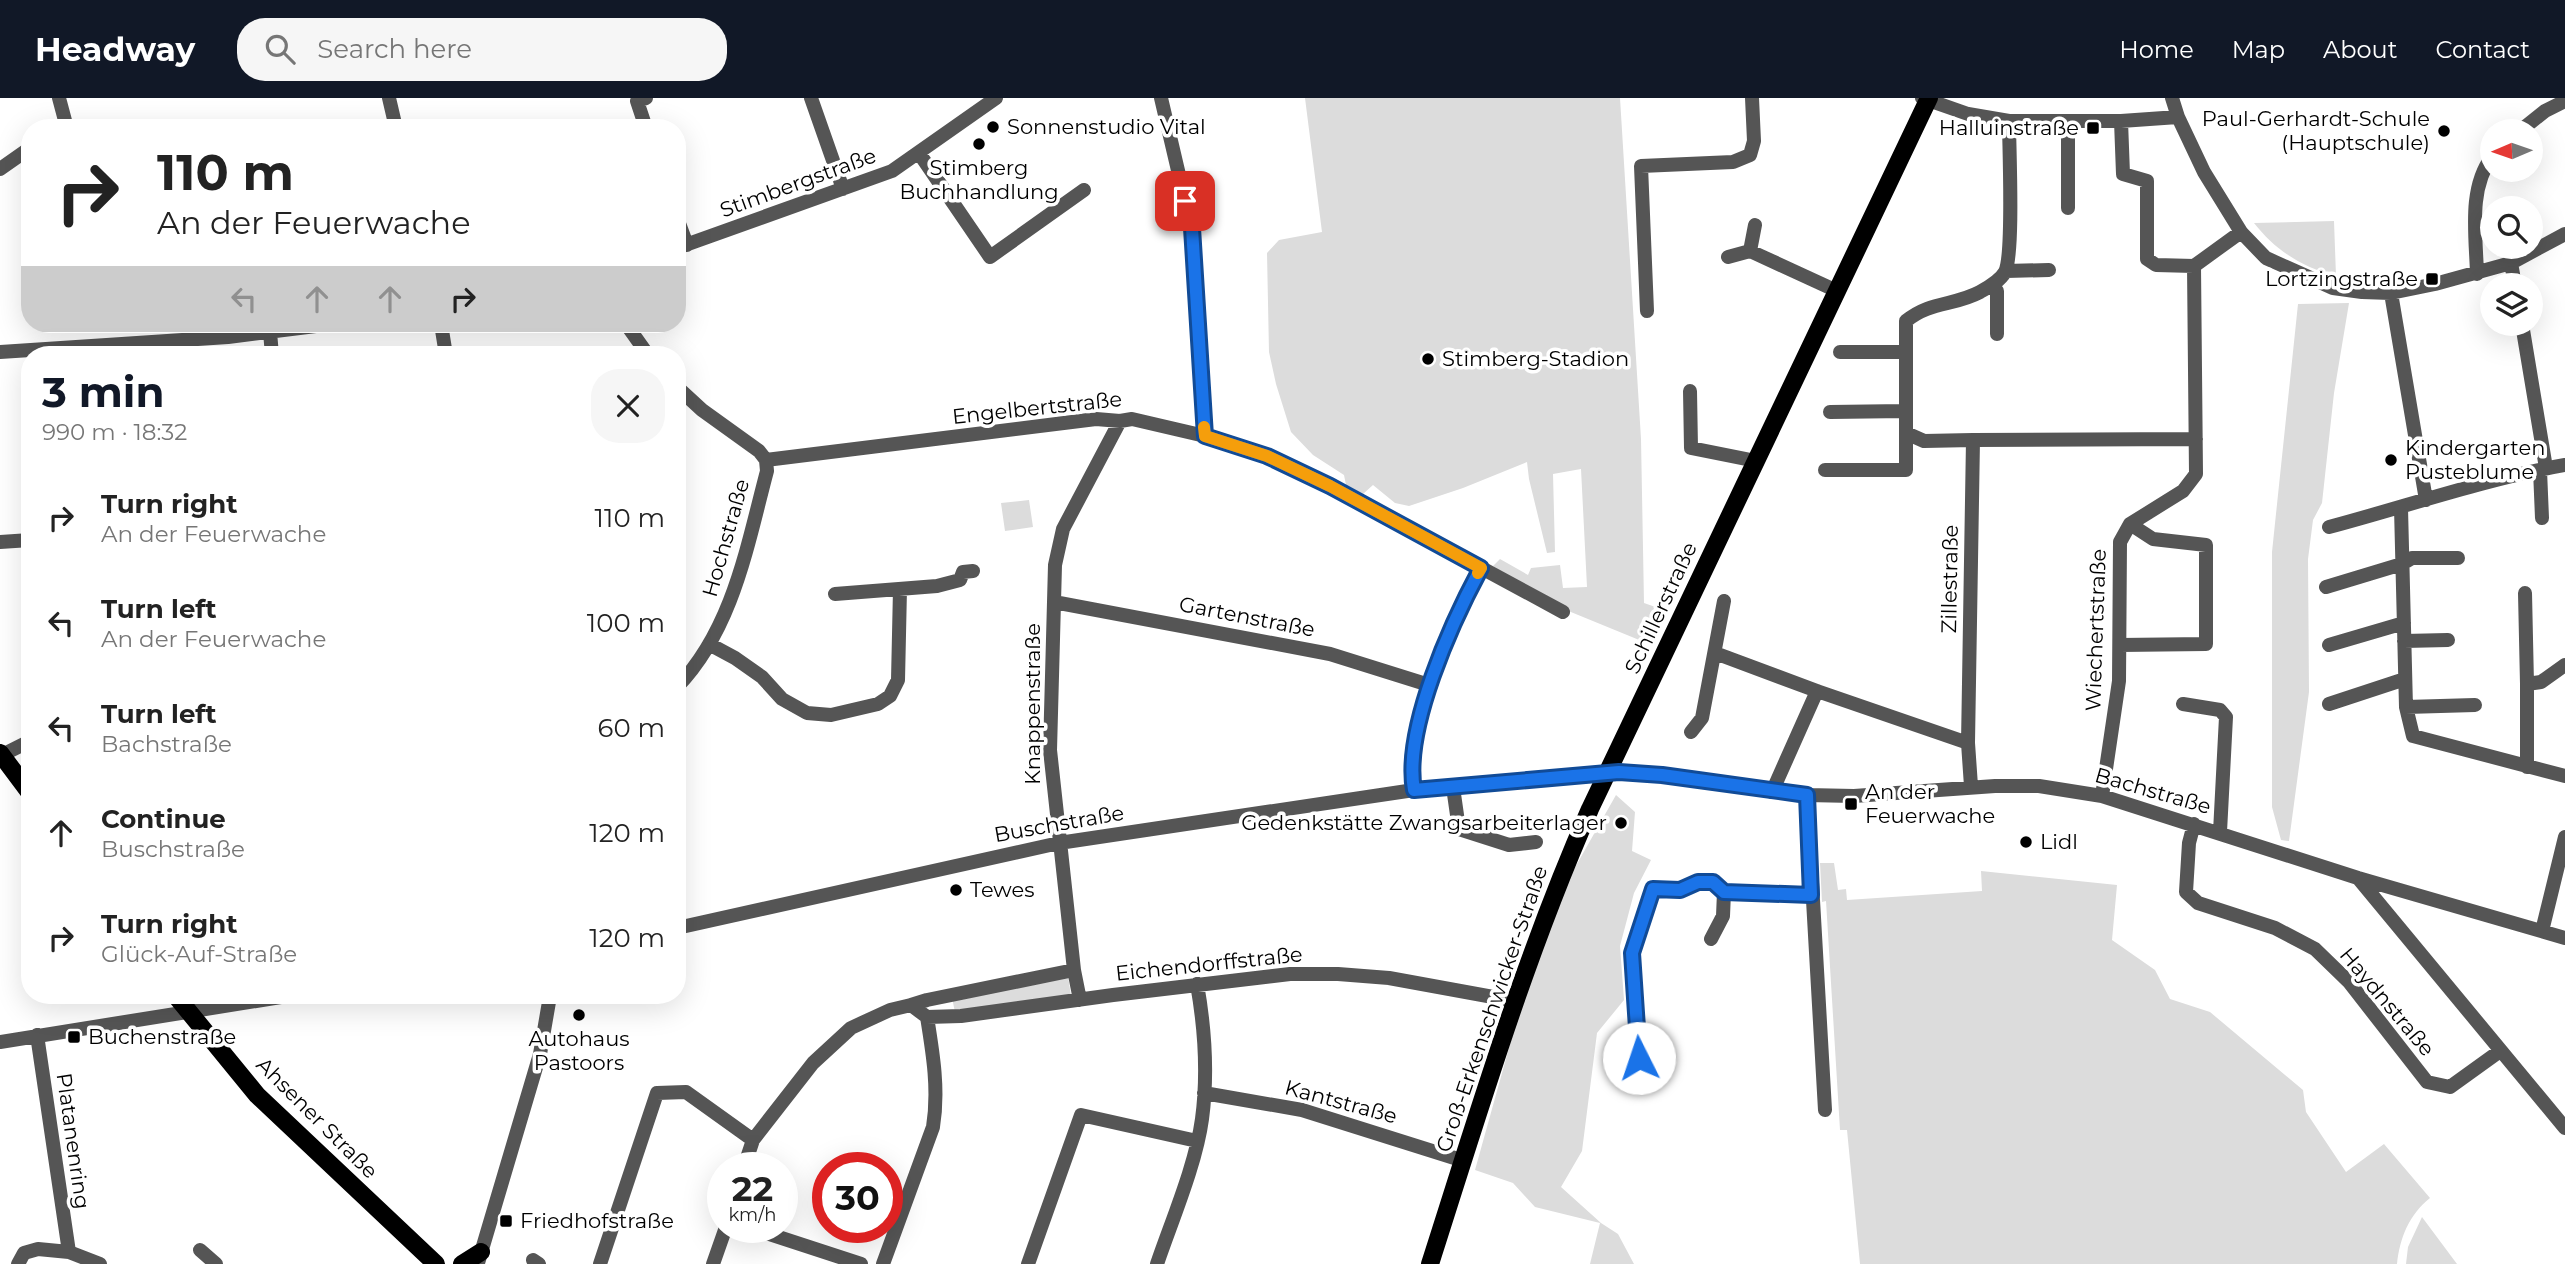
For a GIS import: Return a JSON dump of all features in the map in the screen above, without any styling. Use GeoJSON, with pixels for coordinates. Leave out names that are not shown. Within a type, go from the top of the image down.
{"type":"FeatureCollection","features":[{"type":"Feature","properties":{"kind":"main road","name":"Schillerstraße"},"geometry":{"type":"LineString","coordinates":[[1608,774],[1927,99]]}},
{"type":"Feature","properties":{"kind":"main road"},"geometry":{"type":"LineString","coordinates":[[1,754],[21,781]]}},
{"type":"Feature","properties":{"kind":"main road","name":"Groß-Erkenschwicker-Straße"},"geometry":{"type":"LineString","coordinates":[[1430,1264],[1514,1001],[1558,883],[1608,774]]}},
{"type":"Feature","properties":{"kind":"main road","name":"Ahsener Straße"},"geometry":{"type":"LineString","coordinates":[[182,1004],[257,1095],[436,1264]]}},
{"type":"Feature","properties":{"kind":"main road"},"geometry":{"type":"LineString","coordinates":[[462,1264],[479,1258]]}},
{"type":"Feature","properties":{"kind":"street"},"geometry":{"type":"LineString","coordinates":[[59,98],[62,119]]}},
{"type":"Feature","properties":{"kind":"street"},"geometry":{"type":"LineString","coordinates":[[389,98],[394,119]]}},
{"type":"Feature","properties":{"kind":"street"},"geometry":{"type":"LineString","coordinates":[[643,119],[637,101],[646,98]]}},
{"type":"Feature","properties":{"kind":"street"},"geometry":{"type":"LineString","coordinates":[[811,98],[844,189]]}},
{"type":"Feature","properties":{"kind":"street","name":"Stimbergstraße"},"geometry":{"type":"LineString","coordinates":[[686,245],[892,171],[996,98]]}},
{"type":"Feature","properties":{"kind":"street"},"geometry":{"type":"LineString","coordinates":[[1161,98],[1191,226],[1205,436]]}},
{"type":"Feature","properties":{"kind":"street"},"geometry":{"type":"LineString","coordinates":[[1647,311],[1641,166],[1733,162],[1750,155],[1754,141],[1752,98]]}},
{"type":"Feature","properties":{"kind":"street"},"geometry":{"type":"LineString","coordinates":[[2172,98],[2204,172],[2241,232],[2266,258],[2323,284],[2362,292],[2391,293],[2477,274],[2511,263],[2565,234]]}},
{"type":"Feature","properties":{"kind":"street"},"geometry":{"type":"LineString","coordinates":[[1927,99],[1968,114],[2009,121],[2121,121],[2178,117]]}},
{"type":"Feature","properties":{"kind":"street"},"geometry":{"type":"LineString","coordinates":[[2535,119],[2564,100]]}},
{"type":"Feature","properties":{"kind":"street"},"geometry":{"type":"LineString","coordinates":[[1825,470],[1906,470],[1906,321],[1919,310],[1973,296],[1992,286],[2006,271],[2009,236],[2009,121]]}},
{"type":"Feature","properties":{"kind":"street"},"geometry":{"type":"LineString","coordinates":[[2068,121],[2068,208]]}},
{"type":"Feature","properties":{"kind":"street"},"geometry":{"type":"LineString","coordinates":[[2121,121],[2123,174],[2147,181],[2147,259],[2156,265],[2194,266],[2241,232]]}},
{"type":"Feature","properties":{"kind":"street"},"geometry":{"type":"LineString","coordinates":[[919,153],[990,257],[1084,190]]}},
{"type":"Feature","properties":{"kind":"street"},"geometry":{"type":"LineString","coordinates":[[0,169],[21,154]]}},
{"type":"Feature","properties":{"kind":"street"},"geometry":{"type":"LineString","coordinates":[[2477,274],[2476,202],[2480,182]]}},
{"type":"Feature","properties":{"kind":"street"},"geometry":{"type":"LineString","coordinates":[[1750,251],[1755,225]]}},
{"type":"Feature","properties":{"kind":"street"},"geometry":{"type":"LineString","coordinates":[[1728,257],[1750,251],[1838,291]]}},
{"type":"Feature","properties":{"kind":"street"},"geometry":{"type":"LineString","coordinates":[[2511,263],[2513,273]]}},
{"type":"Feature","properties":{"kind":"street"},"geometry":{"type":"LineString","coordinates":[[2120,645],[2206,644],[2206,545],[2153,539],[2130,524],[2183,491],[2196,474],[2194,266]]}},
{"type":"Feature","properties":{"kind":"street"},"geometry":{"type":"LineString","coordinates":[[2006,271],[2049,270]]}},
{"type":"Feature","properties":{"kind":"street"},"geometry":{"type":"LineString","coordinates":[[1992,286],[1997,291],[1997,334]]}},
{"type":"Feature","properties":{"kind":"street"},"geometry":{"type":"LineString","coordinates":[[2391,293],[2426,500]]}},
{"type":"Feature","properties":{"kind":"street"},"geometry":{"type":"LineString","coordinates":[[71,346],[226,333]]}},
{"type":"Feature","properties":{"kind":"street"},"geometry":{"type":"LineString","coordinates":[[2524,336],[2543,469],[2542,518]]}},
{"type":"Feature","properties":{"kind":"street"},"geometry":{"type":"LineString","coordinates":[[0,352],[21,350]]}},
{"type":"Feature","properties":{"kind":"street"},"geometry":{"type":"LineString","coordinates":[[1840,352],[1906,352]]}},
{"type":"Feature","properties":{"kind":"street"},"geometry":{"type":"LineString","coordinates":[[1690,391],[1690,447],[1756,461]]}},
{"type":"Feature","properties":{"kind":"street","name":"Hochstraße"},"geometry":{"type":"LineString","coordinates":[[686,395],[759,451],[766,460],[767,471],[730,603],[709,644],[686,675]]}},
{"type":"Feature","properties":{"kind":"street"},"geometry":{"type":"LineString","coordinates":[[1830,412],[1905,411]]}},
{"type":"Feature","properties":{"kind":"street","name":"Engelbertstraße"},"geometry":{"type":"LineString","coordinates":[[766,460],[1096,419],[1132,419],[1205,436],[1267,456],[1330,486],[1563,612]]}},
{"type":"Feature","properties":{"kind":"street","name":"Knappenstraße"},"geometry":{"type":"LineString","coordinates":[[1080,1000],[1074,970],[1050,750],[1055,565],[1063,529],[1120,421]]}},
{"type":"Feature","properties":{"kind":"street"},"geometry":{"type":"LineString","coordinates":[[1906,433],[1924,441],[2196,439]]}},
{"type":"Feature","properties":{"kind":"street","name":"Zillestraße"},"geometry":{"type":"LineString","coordinates":[[1971,786],[1968,743],[1973,440]]}},
{"type":"Feature","properties":{"kind":"street"},"geometry":{"type":"LineString","coordinates":[[2329,527],[2401,508],[2450,491],[2565,465]]}},
{"type":"Feature","properties":{"kind":"street"},"geometry":{"type":"LineString","coordinates":[[2401,508],[2406,707],[2413,736],[2565,776]]}},
{"type":"Feature","properties":{"kind":"street","name":"Wiechertstraße"},"geometry":{"type":"LineString","coordinates":[[2102,796],[2119,681],[2118,554],[2120,542],[2130,524]]}},
{"type":"Feature","properties":{"kind":"street"},"geometry":{"type":"LineString","coordinates":[[0,542],[21,541]]}},
{"type":"Feature","properties":{"kind":"street"},"geometry":{"type":"LineString","coordinates":[[2326,587],[2402,564],[2412,558],[2458,558]]}},
{"type":"Feature","properties":{"kind":"street"},"geometry":{"type":"LineString","coordinates":[[1414,790],[1412,776],[1419,716],[1454,625],[1481,568]]}},
{"type":"Feature","properties":{"kind":"street"},"geometry":{"type":"LineString","coordinates":[[835,594],[937,586],[960,580],[962,572],[973,571]]}},
{"type":"Feature","properties":{"kind":"street"},"geometry":{"type":"LineString","coordinates":[[709,644],[762,677],[782,699],[807,713],[831,715],[878,704],[890,696],[898,680],[900,589]]}},
{"type":"Feature","properties":{"kind":"street"},"geometry":{"type":"LineString","coordinates":[[2525,593],[2527,767]]}},
{"type":"Feature","properties":{"kind":"street","name":"Gartenstraße"},"geometry":{"type":"LineString","coordinates":[[1054,601],[1330,654],[1429,685]]}},
{"type":"Feature","properties":{"kind":"street"},"geometry":{"type":"LineString","coordinates":[[1690,732],[1702,718],[1724,601]]}},
{"type":"Feature","properties":{"kind":"street"},"geometry":{"type":"LineString","coordinates":[[2329,645],[2404,623]]}},
{"type":"Feature","properties":{"kind":"street"},"geometry":{"type":"LineString","coordinates":[[2404,641],[2448,640]]}},
{"type":"Feature","properties":{"kind":"street"},"geometry":{"type":"LineString","coordinates":[[1715,653],[1968,743]]}},
{"type":"Feature","properties":{"kind":"street"},"geometry":{"type":"LineString","coordinates":[[2527,684],[2541,682],[2565,665]]}},
{"type":"Feature","properties":{"kind":"street"},"geometry":{"type":"LineString","coordinates":[[2329,704],[2405,679]]}},
{"type":"Feature","properties":{"kind":"street"},"geometry":{"type":"LineString","coordinates":[[1772,792],[1817,691]]}},
{"type":"Feature","properties":{"kind":"street"},"geometry":{"type":"LineString","coordinates":[[2183,704],[2220,710],[2226,717],[2220,832]]}},
{"type":"Feature","properties":{"kind":"street"},"geometry":{"type":"LineString","coordinates":[[2406,707],[2475,705]]}},
{"type":"Feature","properties":{"kind":"street"},"geometry":{"type":"LineString","coordinates":[[1,754],[21,745]]}},
{"type":"Feature","properties":{"kind":"street","name":"Bachstraße"},"geometry":{"type":"LineString","coordinates":[[1608,774],[1619,772],[1662,775],[1807,795],[1853,796],[1971,786],[2039,786],[2102,796],[2358,878],[2565,938]]}},
{"type":"Feature","properties":{"kind":"street","name":"Buschstraße"},"geometry":{"type":"LineString","coordinates":[[686,926],[1059,843],[1414,790],[1608,774]]}},
{"type":"Feature","properties":{"kind":"street"},"geometry":{"type":"LineString","coordinates":[[1453,787],[1459,829],[1508,845],[1536,842]]}},
{"type":"Feature","properties":{"kind":"street"},"geometry":{"type":"LineString","coordinates":[[1807,795],[1825,1110]]}},
{"type":"Feature","properties":{"kind":"street","name":"Haydnstraße"},"geometry":{"type":"LineString","coordinates":[[2194,824],[2189,843],[2186,892],[2198,903],[2275,928],[2315,949],[2349,982],[2427,1082],[2450,1087],[2500,1051]]}},
{"type":"Feature","properties":{"kind":"street"},"geometry":{"type":"LineString","coordinates":[[2542,931],[2565,837]]}},
{"type":"Feature","properties":{"kind":"street"},"geometry":{"type":"LineString","coordinates":[[2358,878],[2565,1128]]}},
{"type":"Feature","properties":{"kind":"street"},"geometry":{"type":"LineString","coordinates":[[1641,1084],[1632,953],[1653,889],[1680,890],[1698,882],[1713,882],[1724,892],[1811,895]]}},
{"type":"Feature","properties":{"kind":"street"},"geometry":{"type":"LineString","coordinates":[[1711,939],[1723,916],[1724,892]]}},
{"type":"Feature","properties":{"kind":"street"},"geometry":{"type":"LineString","coordinates":[[749,1152],[753,1140],[813,1063],[851,1028],[890,1010],[927,1000],[1074,970]]}},
{"type":"Feature","properties":{"kind":"street","name":"Eichendorffstraße"},"geometry":{"type":"LineString","coordinates":[[927,1017],[961,1016],[1290,974],[1389,978],[1514,1001]]}},
{"type":"Feature","properties":{"kind":"street"},"geometry":{"type":"LineString","coordinates":[[1157,1264],[1197,1142],[1204,1093],[1206,1066],[1197,984]]}},
{"type":"Feature","properties":{"kind":"street"},"geometry":{"type":"LineString","coordinates":[[0,1042],[176,1004]]}},
{"type":"Feature","properties":{"kind":"street"},"geometry":{"type":"LineString","coordinates":[[479,1258],[540,1055],[549,1004]]}},
{"type":"Feature","properties":{"kind":"street"},"geometry":{"type":"LineString","coordinates":[[883,1264],[934,1118],[937,1088],[927,1017],[911,1005]]}},
{"type":"Feature","properties":{"kind":"street","name":"Platanenring"},"geometry":{"type":"LineString","coordinates":[[37,1035],[69,1252]]}},
{"type":"Feature","properties":{"kind":"street"},"geometry":{"type":"LineString","coordinates":[[600,1264],[657,1093],[686,1092],[753,1140]]}},
{"type":"Feature","properties":{"kind":"street","name":"Kantstraße"},"geometry":{"type":"LineString","coordinates":[[1204,1093],[1302,1110],[1464,1161]]}},
{"type":"Feature","properties":{"kind":"street"},"geometry":{"type":"LineString","coordinates":[[1028,1264],[1081,1115],[1197,1142]]}},
{"type":"Feature","properties":{"kind":"street"},"geometry":{"type":"LineString","coordinates":[[713,1264],[720,1243]]}},
{"type":"Feature","properties":{"kind":"street"},"geometry":{"type":"LineString","coordinates":[[797,1243],[861,1264]]}},
{"type":"Feature","properties":{"kind":"street"},"geometry":{"type":"LineString","coordinates":[[18,1264],[24,1253],[38,1249],[69,1252],[100,1264]]}},
{"type":"Feature","properties":{"kind":"street"},"geometry":{"type":"LineString","coordinates":[[200,1250],[216,1264]]}},
{"type":"Feature","properties":{"kind":"shaded area"},"geometry":{"type":"Polygon","coordinates":[[[1305,98],[1620,98],[1641,439],[1644,603],[1664,610],[1649,644],[1544,601],[1493,566],[1500,559],[1528,575],[1531,568],[1560,565],[1563,588],[1587,587],[1581,469],[1553,474],[1555,552],[1547,553],[1527,462],[1409,506],[1395,503],[1373,485],[1363,494],[1346,485],[1344,475],[1313,455],[1291,432],[1269,352],[1267,253],[1279,240],[1322,232],[1305,98]]]}},
{"type":"Feature","properties":{"kind":"shaded area"},"geometry":{"type":"Polygon","coordinates":[[[2334,221],[2336,276],[2290,257],[2271,242],[2254,223],[2334,221]]]}},
{"type":"Feature","properties":{"kind":"shaded area"},"geometry":{"type":"Polygon","coordinates":[[[2349,303],[2334,393],[2322,503],[2313,520],[2308,559],[2309,692],[2289,841],[2281,840],[2272,807],[2272,552],[2298,304],[2349,303]]]}},
{"type":"Feature","properties":{"kind":"shaded area"},"geometry":{"type":"Polygon","coordinates":[[[1029,500],[1033,527],[1005,531],[1001,503],[1029,500]]]}},
{"type":"Feature","properties":{"kind":"shaded area"},"geometry":{"type":"Polygon","coordinates":[[[1616,795],[1635,812],[1632,851],[1651,860],[1634,893],[1620,946],[1624,1000],[1597,1033],[1582,1151],[1561,1187],[1601,1223],[1618,1234],[1634,1264],[1590,1264],[1600,1223],[1535,1207],[1513,1183],[1475,1170],[1524,994],[1569,878],[1616,795]]]}},
{"type":"Feature","properties":{"kind":"shaded area"},"geometry":{"type":"Polygon","coordinates":[[[1820,863],[1834,863],[1838,890],[1846,889],[1847,900],[1982,891],[1981,871],[2117,885],[2112,940],[2155,970],[2170,999],[2210,1012],[2303,1090],[2306,1112],[2346,1172],[2384,1144],[2430,1198],[2416,1212],[2407,1227],[2397,1264],[1860,1264],[1847,1130],[1840,1130],[1826,901],[1822,902],[1820,863]]]}},
{"type":"Feature","properties":{"kind":"shaded area"},"geometry":{"type":"Polygon","coordinates":[[[1068,976],[1071,996],[955,1012],[952,998],[1068,976]]]}},
{"type":"Feature","properties":{"kind":"shaded area"},"geometry":{"type":"Polygon","coordinates":[[[2422,1217],[2457,1264],[2406,1264],[2408,1247],[2422,1217]]]}},
{"type":"Feature","properties":{"kind":"slow traffic"},"geometry":{"type":"LineString","coordinates":[[1204,427],[1205,436],[1267,456],[1330,486],[1481,568],[1478,573]]}},
{"type":"Feature","properties":{"kind":"place","name":"Sonnenstudio Vital"},"geometry":{"type":"Point","coordinates":[993,127]}},
{"type":"Feature","properties":{"kind":"place","name":"Halluinstraße"},"geometry":{"type":"Point","coordinates":[2093,128]}},
{"type":"Feature","properties":{"kind":"place","name":"Paul-Gerhardt-Schule (Hauptschule)"},"geometry":{"type":"Point","coordinates":[2444,131]}},
{"type":"Feature","properties":{"kind":"place","name":"Stimberg Buchhandlung"},"geometry":{"type":"Point","coordinates":[979,144]}},
{"type":"Feature","properties":{"kind":"place","name":"Lortzingstraße"},"geometry":{"type":"Point","coordinates":[2432,279]}},
{"type":"Feature","properties":{"kind":"place","name":"Stimberg-Stadion"},"geometry":{"type":"Point","coordinates":[1428,359]}},
{"type":"Feature","properties":{"kind":"place","name":"Kindergarten Pusteblume"},"geometry":{"type":"Point","coordinates":[2391,460]}},
{"type":"Feature","properties":{"kind":"place","name":"An der Feuerwache"},"geometry":{"type":"Point","coordinates":[1851,804]}},
{"type":"Feature","properties":{"kind":"place","name":"Gedenkstätte Zwangsarbeiterlager"},"geometry":{"type":"Point","coordinates":[1621,823]}},
{"type":"Feature","properties":{"kind":"place","name":"Lidl"},"geometry":{"type":"Point","coordinates":[2026,842]}},
{"type":"Feature","properties":{"kind":"place","name":"Tewes"},"geometry":{"type":"Point","coordinates":[956,890]}},
{"type":"Feature","properties":{"kind":"place","name":"Autohaus Pastoors"},"geometry":{"type":"Point","coordinates":[579,1015]}},
{"type":"Feature","properties":{"kind":"place","name":"Buchenstraße"},"geometry":{"type":"Point","coordinates":[74,1037]}},
{"type":"Feature","properties":{"kind":"place","name":"Friedhofstraße"},"geometry":{"type":"Point","coordinates":[506,1221]}},
{"type":"Feature","properties":{"kind":"route"},"geometry":{"type":"LineString","coordinates":[[1185,201],[1192,228],[1205,436],[1267,456],[1330,486],[1481,568],[1454,625],[1419,716],[1412,776],[1414,790],[1619,772],[1662,775],[1807,795],[1811,895],[1724,892],[1713,882],[1698,882],[1680,890],[1653,889],[1632,953],[1639,1058]]}}]}
